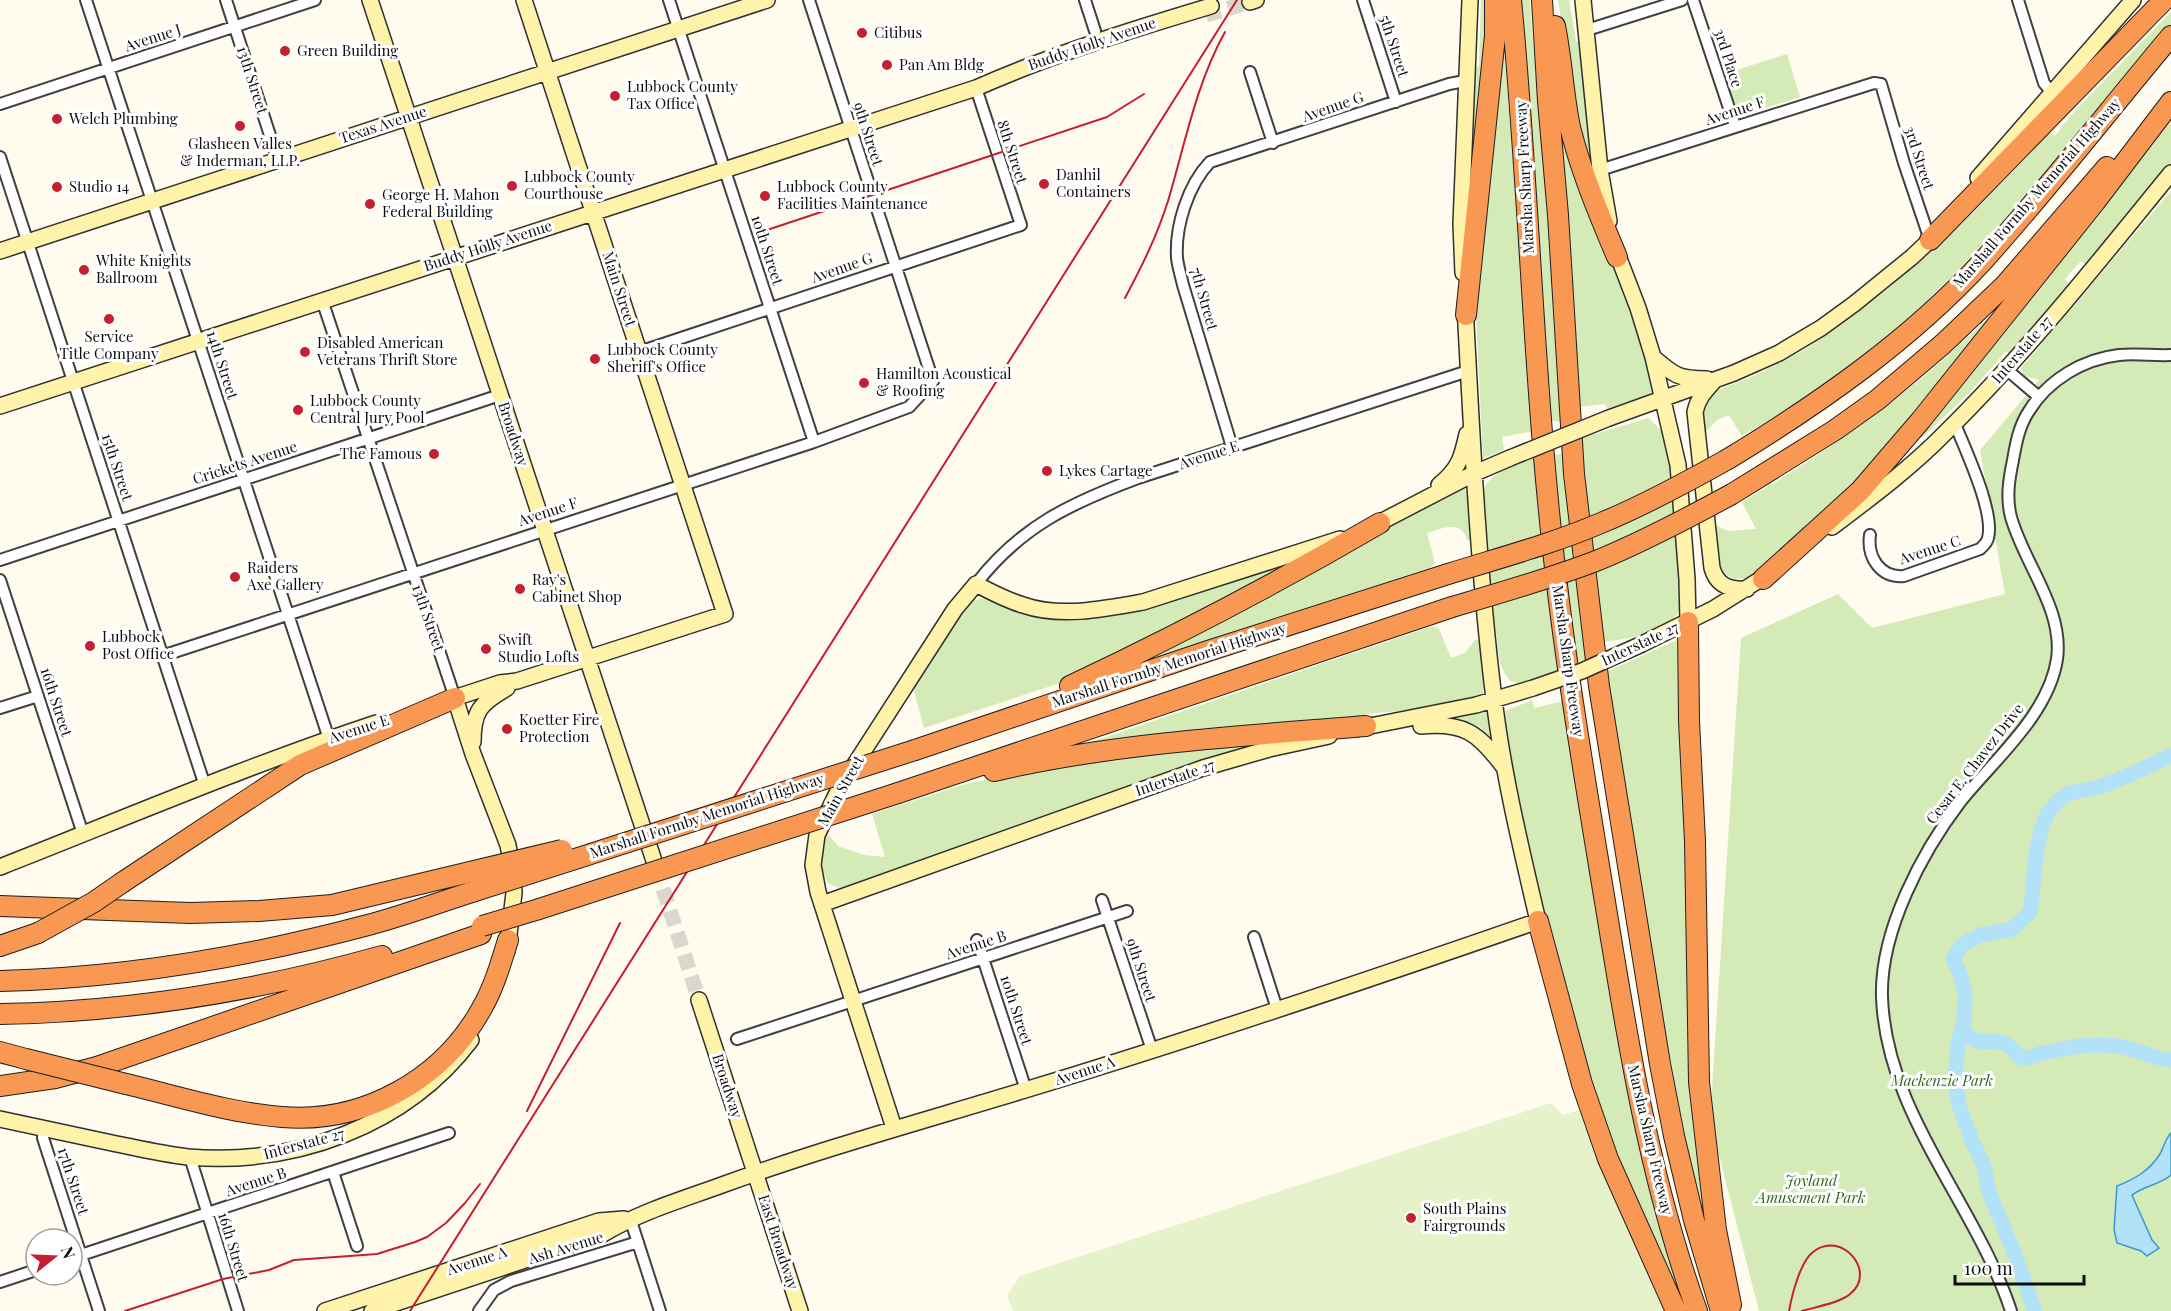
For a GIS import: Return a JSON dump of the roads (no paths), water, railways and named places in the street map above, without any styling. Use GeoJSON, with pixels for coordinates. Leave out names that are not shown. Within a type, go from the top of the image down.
{"type":"FeatureCollection","features":[{"type":"Feature","properties":{"kind":"highway"},"geometry":{"type":"LineString","coordinates":[[1466,315],[1495,36],[1496,0]]}},
{"type":"Feature","properties":{"kind":"highway","name":"Marsha Sharp Freeway"},"geometry":{"type":"LineString","coordinates":[[1511,0],[1522,110],[1537,377],[1554,558],[1575,724],[1632,1070],[1665,1210],[1697,1311]]}},
{"type":"Feature","properties":{"kind":"highway","name":"Marsha Sharp Freeway"},"geometry":{"type":"LineString","coordinates":[[1542,0],[1574,474],[1599,686],[1670,1116],[1694,1220],[1721,1311]]}},
{"type":"Feature","properties":{"kind":"highway"},"geometry":{"type":"LineString","coordinates":[[1549,0],[1556,30],[1570,124],[1578,157],[1589,191],[1617,257]]}},
{"type":"Feature","properties":{"kind":"highway"},"geometry":{"type":"LineString","coordinates":[[1930,240],[2164,0]]}},
{"type":"Feature","properties":{"kind":"highway","name":"Marshall Formby Memorial Highway"},"geometry":{"type":"LineString","coordinates":[[0,981],[50,980],[121,972],[271,949],[370,924],[915,750],[1208,651],[1544,545],[1601,523],[1686,483],[1728,459],[1792,420],[1873,361],[1941,302],[1981,262],[2171,36]]}},
{"type":"Feature","properties":{"kind":"highway"},"geometry":{"type":"LineString","coordinates":[[0,1086],[55,1078],[97,1067],[536,910],[898,793],[1452,608],[1545,580],[1598,560],[1732,494],[1835,430],[1894,386],[1943,344],[2005,285],[2171,94]]}},
{"type":"Feature","properties":{"kind":"highway"},"geometry":{"type":"LineString","coordinates":[[1755,584],[1860,491],[2095,202],[2171,102]]}},
{"type":"Feature","properties":{"kind":"highway"},"geometry":{"type":"LineString","coordinates":[[983,727],[1151,648],[1280,581],[1380,523]]}},
{"type":"Feature","properties":{"kind":"highway"},"geometry":{"type":"LineString","coordinates":[[1688,622],[1699,1082],[1716,1230],[1732,1311]]}},
{"type":"Feature","properties":{"kind":"highway"},"geometry":{"type":"LineString","coordinates":[[0,946],[38,933],[94,902],[300,765],[455,698]]}},
{"type":"Feature","properties":{"kind":"highway"},"geometry":{"type":"LineString","coordinates":[[898,793],[1087,753],[1264,733],[1366,726]]}},
{"type":"Feature","properties":{"kind":"highway"},"geometry":{"type":"LineString","coordinates":[[0,906],[190,913],[259,911],[332,905],[636,831],[685,822]]}},
{"type":"Feature","properties":{"kind":"highway"},"geometry":{"type":"LineString","coordinates":[[1538,921],[1578,1073],[1597,1127],[1632,1216],[1676,1311]]}},
{"type":"Feature","properties":{"kind":"highway"},"geometry":{"type":"LineString","coordinates":[[0,1014],[91,1010],[222,993],[273,984],[482,930]]}},
{"type":"Feature","properties":{"kind":"highway"},"geometry":{"type":"LineString","coordinates":[[0,1052],[258,1115],[284,1118],[327,1115],[358,1109],[398,1093],[423,1077],[463,1038],[487,999],[508,940]]}},
{"type":"Feature","properties":{"kind":"main road","name":"Broadway"},"geometry":{"type":"LineString","coordinates":[[370,0],[656,867]]}},
{"type":"Feature","properties":{"kind":"main road","name":"Main Street"},"geometry":{"type":"LineString","coordinates":[[524,0],[725,614]]}},
{"type":"Feature","properties":{"kind":"main road","name":"Texas Avenue"},"geometry":{"type":"LineString","coordinates":[[0,251],[767,0]]}},
{"type":"Feature","properties":{"kind":"main road"},"geometry":{"type":"LineString","coordinates":[[1470,0],[1461,224],[1471,413],[1494,700],[1505,768],[1538,921]]}},
{"type":"Feature","properties":{"kind":"main road"},"geometry":{"type":"LineString","coordinates":[[1583,0],[1600,170],[1617,257],[1638,308],[1653,357],[1678,465],[1688,622]]}},
{"type":"Feature","properties":{"kind":"main road"},"geometry":{"type":"LineString","coordinates":[[976,584],[1025,606],[1050,610],[1109,609],[1143,602],[1334,541],[1380,523],[1419,501],[1510,458],[1609,418],[1716,379],[1779,352],[1821,328],[1854,304],[1930,240],[1953,207],[2133,0]]}},
{"type":"Feature","properties":{"kind":"main road","name":"Buddy Holly Avenue"},"geometry":{"type":"LineString","coordinates":[[0,406],[1209,10]]}},
{"type":"Feature","properties":{"kind":"main road","name":"Interstate 27"},"geometry":{"type":"LineString","coordinates":[[822,904],[1203,768],[1269,749],[1366,726],[1391,723],[1494,700],[1533,688],[1582,671],[1688,622],[1755,584],[1890,483],[1955,423],[2006,369],[2171,173]]}},
{"type":"Feature","properties":{"kind":"main road"},"geometry":{"type":"LineString","coordinates":[[1653,357],[1682,378],[1716,379]]}},
{"type":"Feature","properties":{"kind":"main road"},"geometry":{"type":"LineString","coordinates":[[1716,379],[1701,396],[1695,412],[1712,568],[1714,575],[1726,587],[1734,590],[1755,584]]}},
{"type":"Feature","properties":{"kind":"main road"},"geometry":{"type":"LineString","coordinates":[[1419,501],[1450,476],[1462,458],[1471,413]]}},
{"type":"Feature","properties":{"kind":"main road","name":"Main Street"},"geometry":{"type":"LineString","coordinates":[[894,1128],[822,904],[813,865],[817,835],[839,789],[955,609],[976,584]]}},
{"type":"Feature","properties":{"kind":"main road","name":"Avenue E"},"geometry":{"type":"LineString","coordinates":[[0,867],[329,739],[500,683],[517,681],[725,614]]}},
{"type":"Feature","properties":{"kind":"main road"},"geometry":{"type":"LineString","coordinates":[[473,753],[474,723],[482,705],[517,681]]}},
{"type":"Feature","properties":{"kind":"main road","name":"13th Street"},"geometry":{"type":"LineString","coordinates":[[455,698],[510,854],[514,892],[508,940]]}},
{"type":"Feature","properties":{"kind":"main road"},"geometry":{"type":"LineString","coordinates":[[1391,723],[1412,727],[1444,724],[1461,728],[1473,733],[1487,744],[1505,768]]}},
{"type":"Feature","properties":{"kind":"main road","name":"Avenue A"},"geometry":{"type":"LineString","coordinates":[[372,1311],[603,1234],[630,1218],[756,1173],[894,1128],[1026,1090],[1152,1050],[1404,968],[1538,921]]}},
{"type":"Feature","properties":{"kind":"main road","name":"Interstate 27"},"geometry":{"type":"LineString","coordinates":[[0,1119],[190,1157],[253,1157],[320,1143],[359,1128],[398,1108],[443,1073],[473,1038],[491,1004],[500,981],[508,940]]}},
{"type":"Feature","properties":{"kind":"main road","name":"Broadway"},"geometry":{"type":"LineString","coordinates":[[699,1000],[756,1173]]}},
{"type":"Feature","properties":{"kind":"main road","name":"East Broadway"},"geometry":{"type":"LineString","coordinates":[[756,1173],[800,1311]]}},
{"type":"Feature","properties":{"kind":"main road","name":"Avenue A"},"geometry":{"type":"LineString","coordinates":[[325,1311],[599,1221],[630,1218]]}},
{"type":"Feature","properties":{"kind":"street","name":"14th Street"},"geometry":{"type":"LineString","coordinates":[[86,0],[329,739]]}},
{"type":"Feature","properties":{"kind":"street","name":"13th Street"},"geometry":{"type":"LineString","coordinates":[[226,0],[278,160]]}},
{"type":"Feature","properties":{"kind":"street","name":"Avenue J"},"geometry":{"type":"LineString","coordinates":[[0,104],[315,0]]}},
{"type":"Feature","properties":{"kind":"street","name":"10th Street"},"geometry":{"type":"LineString","coordinates":[[669,0],[814,441]]}},
{"type":"Feature","properties":{"kind":"street","name":"9th Street"},"geometry":{"type":"LineString","coordinates":[[809,0],[933,381]]}},
{"type":"Feature","properties":{"kind":"street"},"geometry":{"type":"LineString","coordinates":[[1085,0],[1095,31]]}},
{"type":"Feature","properties":{"kind":"street","name":"5th Street"},"geometry":{"type":"LineString","coordinates":[[1363,0],[1396,102]]}},
{"type":"Feature","properties":{"kind":"street"},"geometry":{"type":"LineString","coordinates":[[1587,30],[1682,0]]}},
{"type":"Feature","properties":{"kind":"street","name":"3rd Place"},"geometry":{"type":"LineString","coordinates":[[1694,0],[1735,126]]}},
{"type":"Feature","properties":{"kind":"street"},"geometry":{"type":"LineString","coordinates":[[2018,0],[2044,83],[2053,93]]}},
{"type":"Feature","properties":{"kind":"street"},"geometry":{"type":"LineString","coordinates":[[1250,72],[1273,143]]}},
{"type":"Feature","properties":{"kind":"street","name":"Avenue G"},"geometry":{"type":"LineString","coordinates":[[1210,162],[1449,84],[1465,81]]}},
{"type":"Feature","properties":{"kind":"street","name":"Avenue F"},"geometry":{"type":"LineString","coordinates":[[1600,170],[1874,83],[1881,84]]}},
{"type":"Feature","properties":{"kind":"street","name":"3rd Street"},"geometry":{"type":"LineString","coordinates":[[1881,84],[1930,240]]}},
{"type":"Feature","properties":{"kind":"street","name":"8th Street"},"geometry":{"type":"LineString","coordinates":[[976,88],[1021,225]]}},
{"type":"Feature","properties":{"kind":"street","name":"15th Street"},"geometry":{"type":"LineString","coordinates":[[0,157],[205,786]]}},
{"type":"Feature","properties":{"kind":"street","name":"7th Street"},"geometry":{"type":"LineString","coordinates":[[1210,162],[1198,178],[1182,216],[1177,234],[1178,259],[1183,285],[1232,447]]}},
{"type":"Feature","properties":{"kind":"street","name":"Avenue G"},"geometry":{"type":"LineString","coordinates":[[639,352],[1021,225]]}},
{"type":"Feature","properties":{"kind":"street","name":"13th Street"},"geometry":{"type":"LineString","coordinates":[[322,300],[455,698]]}},
{"type":"Feature","properties":{"kind":"street","name":"Cesar E. Chavez Drive"},"geometry":{"type":"LineString","coordinates":[[2011,1311],[1995,1272],[1928,1145],[1903,1089],[1894,1064],[1885,1024],[1882,980],[1897,918],[1927,854],[1961,802],[2012,744],[2040,705],[2051,683],[2058,648],[2053,621],[2018,538],[2011,517],[2008,495],[2019,432],[2026,416],[2050,383],[2094,360],[2119,355],[2171,355]]}},
{"type":"Feature","properties":{"kind":"street"},"geometry":{"type":"LineString","coordinates":[[2006,369],[2039,397]]}},
{"type":"Feature","properties":{"kind":"street","name":"Avenue E"},"geometry":{"type":"LineString","coordinates":[[976,584],[993,563],[1018,539],[1051,516],[1091,495],[1468,371]]}},
{"type":"Feature","properties":{"kind":"street","name":"Avenue F"},"geometry":{"type":"LineString","coordinates":[[162,656],[814,441],[909,407],[933,381]]}},
{"type":"Feature","properties":{"kind":"street","name":"Crickets Avenue"},"geometry":{"type":"LineString","coordinates":[[0,560],[500,395]]}},
{"type":"Feature","properties":{"kind":"street","name":"Avenue C"},"geometry":{"type":"LineString","coordinates":[[1870,535],[1871,557],[1882,572],[1889,575],[1904,576],[1980,549],[1986,544],[1989,535],[1988,519],[1975,472],[1955,423]]}},
{"type":"Feature","properties":{"kind":"street","name":"16th Street"},"geometry":{"type":"LineString","coordinates":[[0,580],[83,834]]}},
{"type":"Feature","properties":{"kind":"street"},"geometry":{"type":"LineString","coordinates":[[0,708],[38,696]]}},
{"type":"Feature","properties":{"kind":"street","name":"9th Street"},"geometry":{"type":"LineString","coordinates":[[1102,900],[1152,1050]]}},
{"type":"Feature","properties":{"kind":"street","name":"Avenue B"},"geometry":{"type":"LineString","coordinates":[[737,1039],[1127,911]]}},
{"type":"Feature","properties":{"kind":"street"},"geometry":{"type":"LineString","coordinates":[[1254,937],[1277,1009]]}},
{"type":"Feature","properties":{"kind":"street","name":"10th Street"},"geometry":{"type":"LineString","coordinates":[[977,940],[1026,1090]]}},
{"type":"Feature","properties":{"kind":"street","name":"17th Street"},"geometry":{"type":"LineString","coordinates":[[43,1128],[43,1138],[68,1227]]}},
{"type":"Feature","properties":{"kind":"street","name":"Avenue B"},"geometry":{"type":"LineString","coordinates":[[84,1254],[449,1133]]}},
{"type":"Feature","properties":{"kind":"street","name":"16th Street"},"geometry":{"type":"LineString","coordinates":[[190,1157],[238,1311]]}},
{"type":"Feature","properties":{"kind":"street"},"geometry":{"type":"LineString","coordinates":[[333,1172],[357,1246]]}},
{"type":"Feature","properties":{"kind":"street"},"geometry":{"type":"LineString","coordinates":[[630,1218],[660,1311]]}},
{"type":"Feature","properties":{"kind":"street","name":"Ash Avenue"},"geometry":{"type":"LineString","coordinates":[[479,1311],[494,1290],[511,1281],[638,1242]]}},
{"type":"Feature","properties":{"kind":"street"},"geometry":{"type":"LineString","coordinates":[[0,1282],[24,1274]]}},
{"type":"Feature","properties":{"kind":"street","name":"17th Street"},"geometry":{"type":"LineString","coordinates":[[84,1276],[99,1311]]}},
{"type":"Feature","properties":{"kind":"water"},"geometry":{"type":"Polygon","coordinates":[[[2171,1133],[2171,1175],[2132,1195],[2152,1240],[2159,1248],[2147,1256],[2141,1251],[2117,1243],[2114,1230],[2117,1186],[2146,1170],[2160,1154],[2171,1133]]]}},
{"type":"Feature","properties":{"kind":"waterway"},"geometry":{"type":"LineString","coordinates":[[2035,1311],[1989,1192],[1984,1166],[1959,1106],[1955,1077],[1958,1043],[1964,1021],[1965,993],[1953,959],[1962,945],[1980,935],[2013,929],[2030,912],[2035,864],[2042,828],[2047,814],[2059,800],[2073,792],[2095,788],[2118,780],[2171,755]]}},
{"type":"Feature","properties":{"kind":"waterway"},"geometry":{"type":"LineString","coordinates":[[1960,1035],[1966,1034],[1979,1041],[2005,1043],[2022,1058],[2070,1047],[2108,1045],[2171,1060]]}},
{"type":"Feature","properties":{"kind":"tunnel"},"geometry":{"type":"LineString","coordinates":[[1206,15],[1250,2]]}},
{"type":"Feature","properties":{"kind":"tunnel"},"geometry":{"type":"LineString","coordinates":[[656,867],[699,1000]]}},
{"type":"Feature","properties":{"kind":"railway"},"geometry":{"type":"LineString","coordinates":[[410,1311],[1237,0]]}},
{"type":"Feature","properties":{"kind":"railway"},"geometry":{"type":"LineString","coordinates":[[1125,298],[1159,226],[1206,72],[1225,32]]}},
{"type":"Feature","properties":{"kind":"railway"},"geometry":{"type":"LineString","coordinates":[[767,230],[1107,117],[1144,94]]}},
{"type":"Feature","properties":{"kind":"railway"},"geometry":{"type":"LineString","coordinates":[[527,1111],[620,923]]}},
{"type":"Feature","properties":{"kind":"railway"},"geometry":{"type":"LineString","coordinates":[[125,1311],[223,1279],[269,1270],[294,1260],[377,1254],[415,1242],[427,1237],[446,1223],[480,1184]]}},
{"type":"Feature","properties":{"kind":"railway"},"geometry":{"type":"LineString","coordinates":[[1789,1311],[1797,1279],[1804,1263],[1813,1252],[1824,1246],[1835,1246],[1853,1256],[1860,1275],[1858,1285],[1850,1294],[1840,1300],[1802,1311]]}},
{"type":"Feature","properties":{"kind":"place","name":"Citibus"},"geometry":{"type":"Point","coordinates":[862,33]}},
{"type":"Feature","properties":{"kind":"place","name":"Green Building"},"geometry":{"type":"Point","coordinates":[285,51]}},
{"type":"Feature","properties":{"kind":"place","name":"Pan Am Bldg"},"geometry":{"type":"Point","coordinates":[887,65]}},
{"type":"Feature","properties":{"kind":"place","name":"Lubbock County Tax Office"},"geometry":{"type":"Point","coordinates":[615,96]}},
{"type":"Feature","properties":{"kind":"place","name":"Welch Plumbing"},"geometry":{"type":"Point","coordinates":[57,119]}},
{"type":"Feature","properties":{"kind":"place","name":"Glasheen Valles & Inderman, LLP."},"geometry":{"type":"Point","coordinates":[240,126]}},
{"type":"Feature","properties":{"kind":"place","name":"Danhil Containers"},"geometry":{"type":"Point","coordinates":[1044,184]}},
{"type":"Feature","properties":{"kind":"place","name":"Lubbock County Courthouse"},"geometry":{"type":"Point","coordinates":[512,186]}},
{"type":"Feature","properties":{"kind":"place","name":"Studio 14"},"geometry":{"type":"Point","coordinates":[57,187]}},
{"type":"Feature","properties":{"kind":"place","name":"Lubbock County Facilities Maintenance"},"geometry":{"type":"Point","coordinates":[765,196]}},
{"type":"Feature","properties":{"kind":"place","name":"George H. Mahon Federal Building"},"geometry":{"type":"Point","coordinates":[370,204]}},
{"type":"Feature","properties":{"kind":"place","name":"White Knights Ballroom"},"geometry":{"type":"Point","coordinates":[84,270]}},
{"type":"Feature","properties":{"kind":"place","name":"Service Title Company"},"geometry":{"type":"Point","coordinates":[109,319]}},
{"type":"Feature","properties":{"kind":"place","name":"Disabled American Veterans Thrift Store"},"geometry":{"type":"Point","coordinates":[305,352]}},
{"type":"Feature","properties":{"kind":"place","name":"Lubbock County Sheriff's Office"},"geometry":{"type":"Point","coordinates":[595,359]}},
{"type":"Feature","properties":{"kind":"place","name":"Hamilton Acoustical & Roofing"},"geometry":{"type":"Point","coordinates":[864,383]}},
{"type":"Feature","properties":{"kind":"place","name":"Lubbock County Central Jury Pool"},"geometry":{"type":"Point","coordinates":[298,410]}},
{"type":"Feature","properties":{"kind":"place","name":"The Famous"},"geometry":{"type":"Point","coordinates":[434,454]}},
{"type":"Feature","properties":{"kind":"place","name":"Lykes Cartage"},"geometry":{"type":"Point","coordinates":[1047,471]}},
{"type":"Feature","properties":{"kind":"place","name":"Raiders Axe Gallery"},"geometry":{"type":"Point","coordinates":[235,577]}},
{"type":"Feature","properties":{"kind":"place","name":"Ray's Cabinet Shop"},"geometry":{"type":"Point","coordinates":[520,589]}},
{"type":"Feature","properties":{"kind":"place","name":"Lubbock Post Office"},"geometry":{"type":"Point","coordinates":[90,646]}},
{"type":"Feature","properties":{"kind":"place","name":"Swift Studio Lofts"},"geometry":{"type":"Point","coordinates":[486,649]}},
{"type":"Feature","properties":{"kind":"place","name":"Koetter Fire Protection"},"geometry":{"type":"Point","coordinates":[507,729]}},
{"type":"Feature","properties":{"kind":"place","name":"South Plains Fairgrounds"},"geometry":{"type":"Point","coordinates":[1411,1218]}},
{"type":"Feature","properties":{"kind":"park label","name":"Mackenzie Park"},"geometry":{"type":"Point","coordinates":[1942,1081]}},
{"type":"Feature","properties":{"kind":"park label","name":"Joyland Amusement Park"},"geometry":{"type":"Point","coordinates":[1811,1190]}}]}
